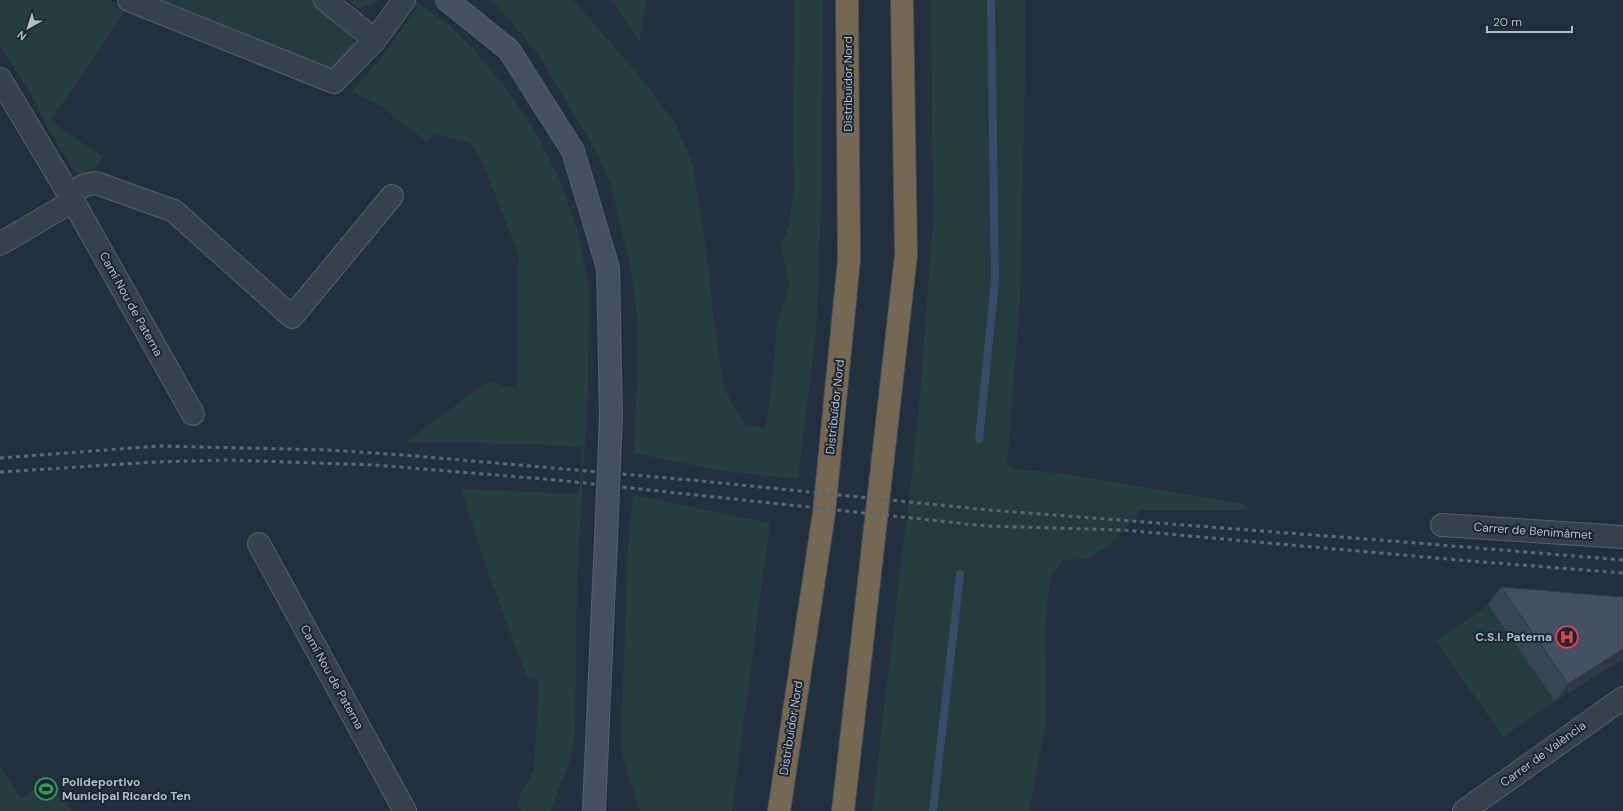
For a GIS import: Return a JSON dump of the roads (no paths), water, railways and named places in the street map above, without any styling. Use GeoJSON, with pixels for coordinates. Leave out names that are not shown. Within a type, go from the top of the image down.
{"type":"FeatureCollection","features":[{"type":"Feature","properties":{"kind":"highway","name":"Distribuïdor Nord"},"geometry":{"type":"LineString","coordinates":[[779,811],[824,513],[849,260],[847,0]]}},
{"type":"Feature","properties":{"kind":"highway"},"geometry":{"type":"LineString","coordinates":[[843,811],[906,256],[902,0]]}},
{"type":"Feature","properties":{"kind":"street"},"geometry":{"type":"LineString","coordinates":[[129,0],[334,82],[375,40],[404,0]]}},
{"type":"Feature","properties":{"kind":"street"},"geometry":{"type":"LineString","coordinates":[[325,0],[375,40]]}},
{"type":"Feature","properties":{"kind":"street"},"geometry":{"type":"LineString","coordinates":[[447,0],[509,50],[573,151],[608,268],[611,416],[594,811]]}},
{"type":"Feature","properties":{"kind":"street","name":"Camí Nou de Paterna"},"geometry":{"type":"LineString","coordinates":[[0,79],[71,197],[193,414]]}},
{"type":"Feature","properties":{"kind":"street"},"geometry":{"type":"LineString","coordinates":[[0,244],[71,197],[85,185],[96,183],[174,211],[292,317],[392,196]]}},
{"type":"Feature","properties":{"kind":"street","name":"Carrer de Benimàmet"},"geometry":{"type":"LineString","coordinates":[[1442,525],[1623,537]]}},
{"type":"Feature","properties":{"kind":"street","name":"Camí Nou de Paterna"},"geometry":{"type":"LineString","coordinates":[[259,544],[404,811]]}},
{"type":"Feature","properties":{"kind":"street","name":"Carrer de València"},"geometry":{"type":"LineString","coordinates":[[1464,811],[1623,698]]}},
{"type":"Feature","properties":{"kind":"waterway"},"geometry":{"type":"LineString","coordinates":[[979,439],[995,281],[991,0]]}},
{"type":"Feature","properties":{"kind":"waterway"},"geometry":{"type":"LineString","coordinates":[[933,811],[960,574]]}},
{"type":"Feature","properties":{"kind":"railway"},"geometry":{"type":"LineString","coordinates":[[0,458],[159,446],[329,450],[404,455],[691,480],[989,510],[1623,560]]}},
{"type":"Feature","properties":{"kind":"railway"},"geometry":{"type":"LineString","coordinates":[[0,472],[156,462],[228,460],[375,465],[556,480],[986,526],[1123,530],[1623,573]]}},
{"type":"Feature","properties":{"kind":"place","name":"C.S.I. Paterna"},"geometry":{"type":"Point","coordinates":[1567,637]}},
{"type":"Feature","properties":{"kind":"place","name":"Polideportivo Municipal Ricardo Ten"},"geometry":{"type":"Point","coordinates":[46,789]}}]}
